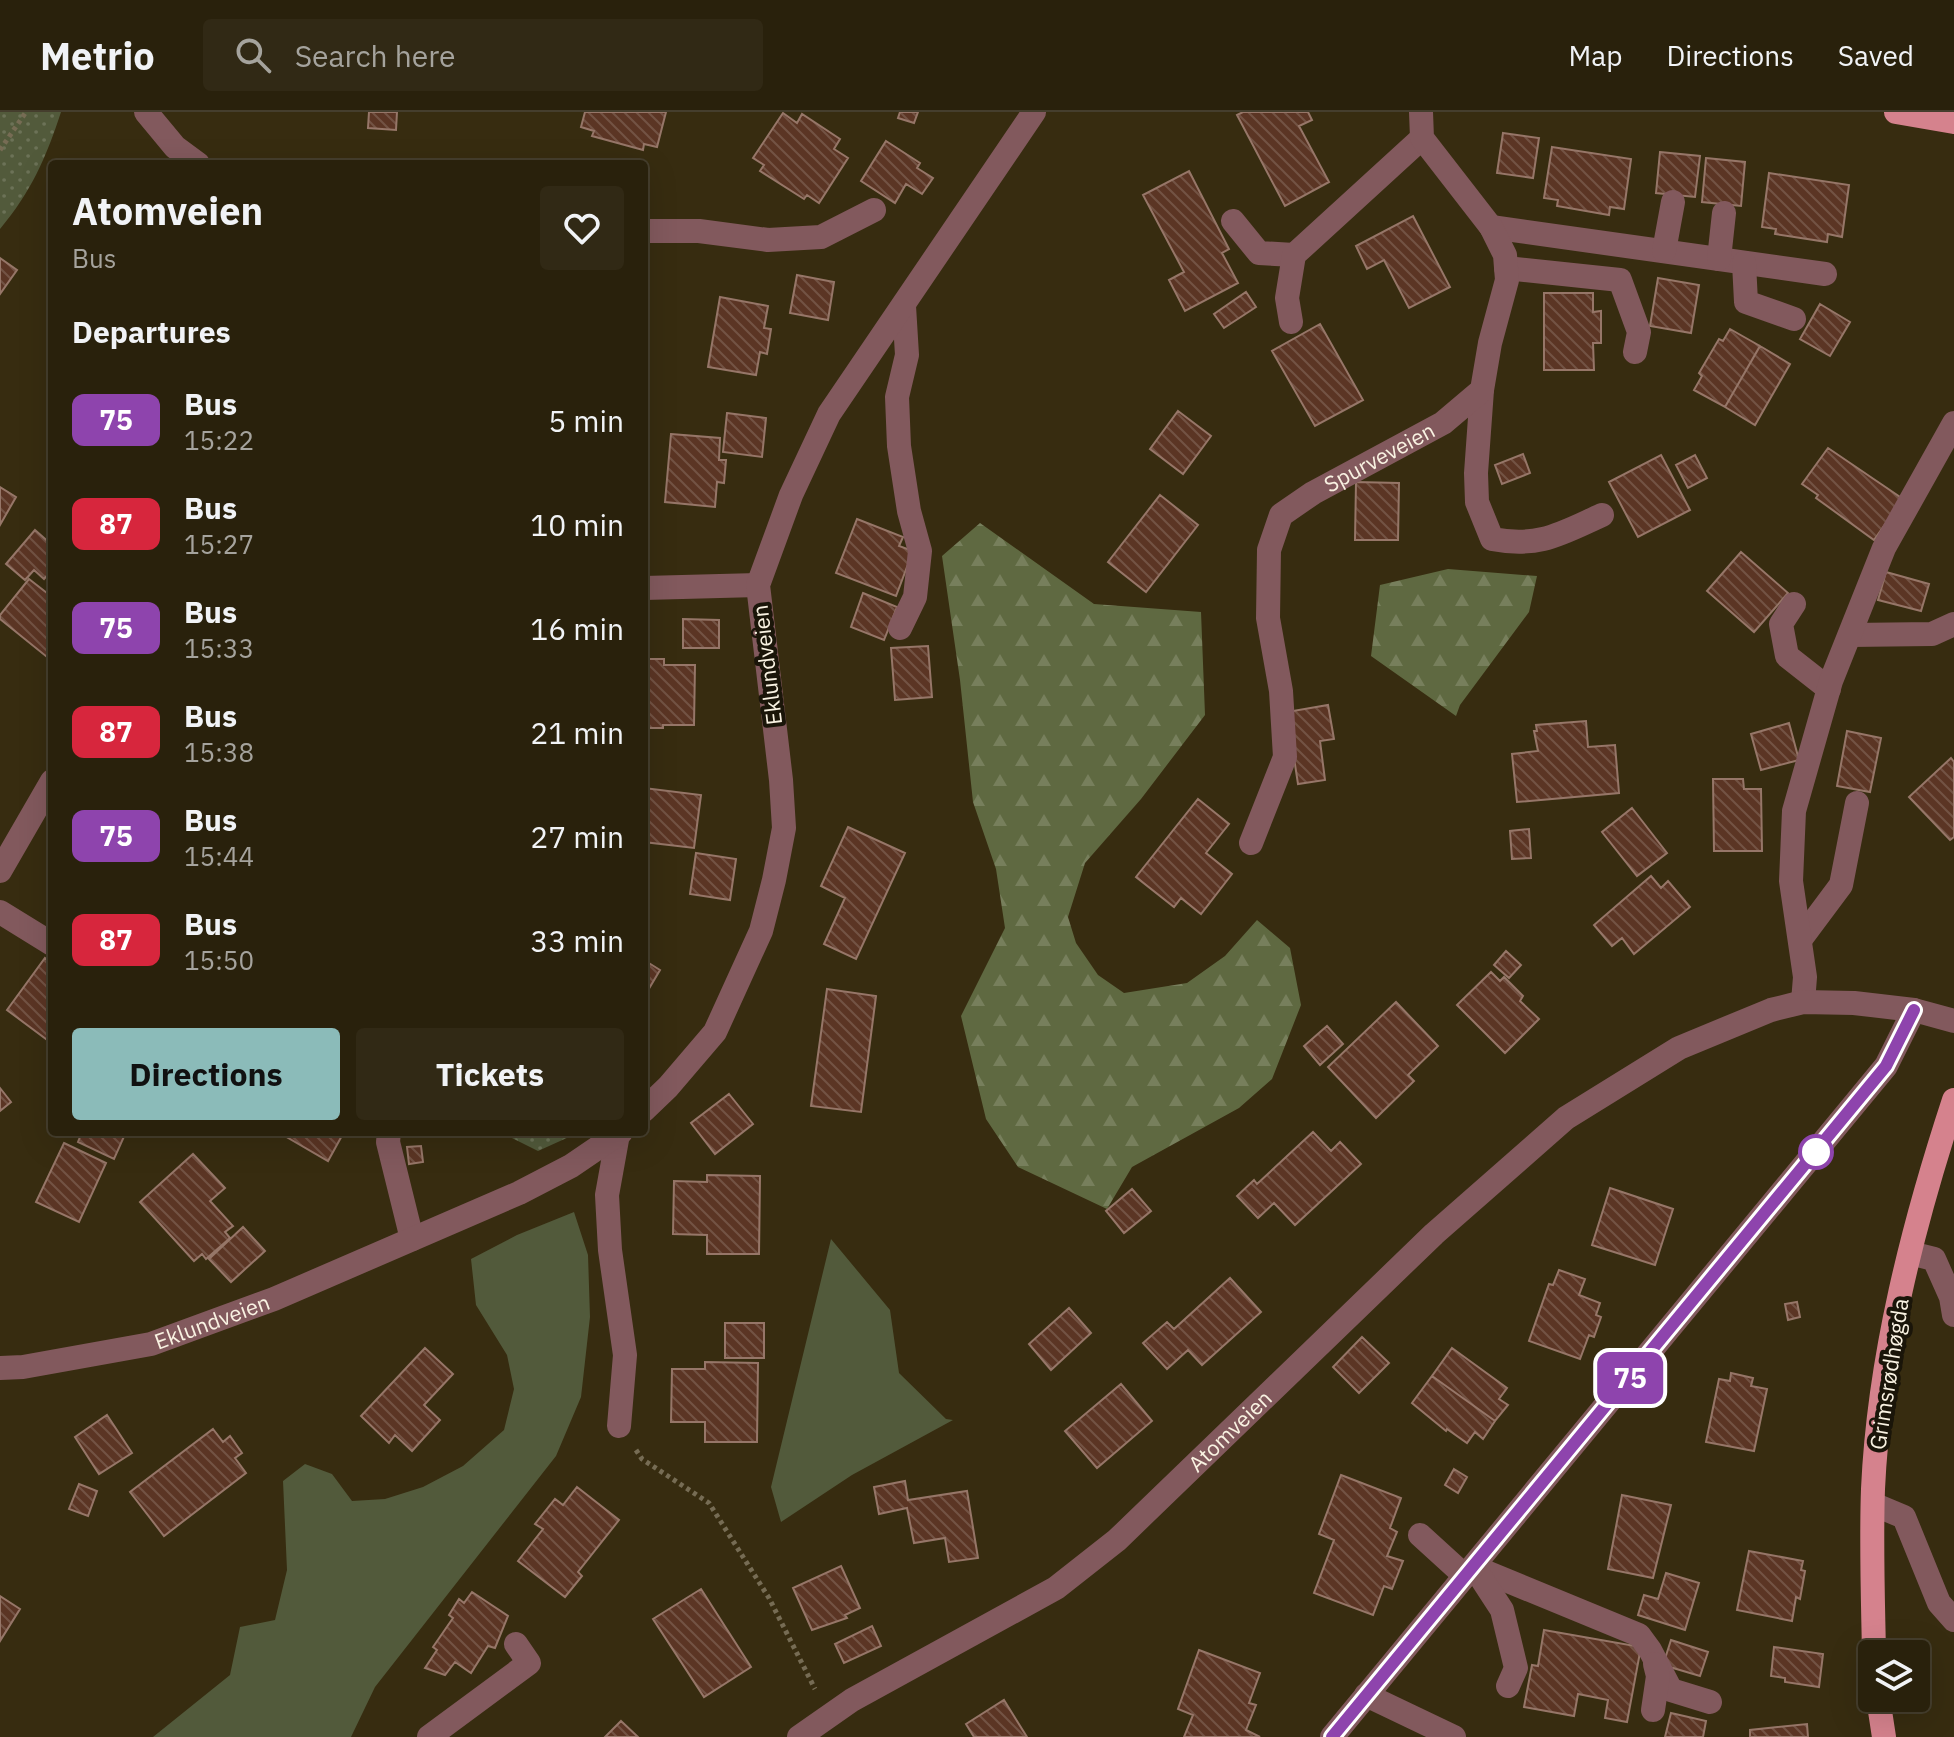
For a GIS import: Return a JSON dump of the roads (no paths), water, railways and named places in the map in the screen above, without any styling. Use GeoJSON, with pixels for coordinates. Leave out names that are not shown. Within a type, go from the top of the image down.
{"type":"FeatureCollection","features":[{"type":"Feature","properties":{"kind":"main road"},"geometry":{"type":"LineString","coordinates":[[1896,112],[1954,122]]}},
{"type":"Feature","properties":{"kind":"main road","name":"Grimsrødhøgda"},"geometry":{"type":"LineString","coordinates":[[1874,1640],[1873,1504],[1881,1401],[1910,1253],[1954,1100]]}},
{"type":"Feature","properties":{"kind":"main road"},"geometry":{"type":"LineString","coordinates":[[1880,1712],[1884,1737]]}},
{"type":"Feature","properties":{"kind":"street"},"geometry":{"type":"LineString","coordinates":[[146,112],[175,147],[193,160]]}},
{"type":"Feature","properties":{"kind":"street","name":"Eklundveien"},"geometry":{"type":"LineString","coordinates":[[648,1106],[715,1032],[761,931],[774,880],[784,828],[758,585],[791,495],[829,414],[1034,112]]}},
{"type":"Feature","properties":{"kind":"street"},"geometry":{"type":"LineString","coordinates":[[1421,112],[1422,138],[1491,227],[1505,255],[1507,280],[1490,343],[1482,390],[1476,473],[1477,502],[1492,539],[1515,543],[1549,539],[1602,515]]}},
{"type":"Feature","properties":{"kind":"street"},"geometry":{"type":"LineString","coordinates":[[1291,322],[1287,298],[1294,255],[1422,138]]}},
{"type":"Feature","properties":{"kind":"street"},"geometry":{"type":"LineString","coordinates":[[1664,251],[1673,202]]}},
{"type":"Feature","properties":{"kind":"street"},"geometry":{"type":"LineString","coordinates":[[648,231],[699,231],[768,240],[821,237],[874,210]]}},
{"type":"Feature","properties":{"kind":"street"},"geometry":{"type":"LineString","coordinates":[[1719,259],[1724,213]]}},
{"type":"Feature","properties":{"kind":"street"},"geometry":{"type":"LineString","coordinates":[[1233,221],[1259,253],[1294,255]]}},
{"type":"Feature","properties":{"kind":"street"},"geometry":{"type":"LineString","coordinates":[[1491,227],[1825,274]]}},
{"type":"Feature","properties":{"kind":"street"},"geometry":{"type":"LineString","coordinates":[[1744,263],[1746,302],[1794,319]]}},
{"type":"Feature","properties":{"kind":"street"},"geometry":{"type":"LineString","coordinates":[[1506,268],[1620,280],[1639,332],[1635,352]]}},
{"type":"Feature","properties":{"kind":"street"},"geometry":{"type":"LineString","coordinates":[[900,628],[915,597],[920,551],[909,511],[899,446],[897,397],[907,355],[904,306]]}},
{"type":"Feature","properties":{"kind":"street","name":"Spurveveien"},"geometry":{"type":"LineString","coordinates":[[1251,843],[1285,757],[1281,691],[1268,618],[1269,550],[1281,515],[1313,493],[1443,423],[1482,390]]}},
{"type":"Feature","properties":{"kind":"street"},"geometry":{"type":"LineString","coordinates":[[1803,1002],[1805,977],[1791,881],[1794,811],[1829,689],[1884,548],[1954,423]]}},
{"type":"Feature","properties":{"kind":"street"},"geometry":{"type":"LineString","coordinates":[[648,588],[758,585]]}},
{"type":"Feature","properties":{"kind":"street"},"geometry":{"type":"LineString","coordinates":[[1794,604],[1781,624],[1787,656],[1829,689]]}},
{"type":"Feature","properties":{"kind":"street"},"geometry":{"type":"LineString","coordinates":[[1850,635],[1932,634],[1954,624]]}},
{"type":"Feature","properties":{"kind":"street"},"geometry":{"type":"LineString","coordinates":[[0,871],[48,788]]}},
{"type":"Feature","properties":{"kind":"street"},"geometry":{"type":"LineString","coordinates":[[1800,940],[1841,885],[1857,803]]}},
{"type":"Feature","properties":{"kind":"street"},"geometry":{"type":"LineString","coordinates":[[0,912],[48,942]]}},
{"type":"Feature","properties":{"kind":"street","name":"Atomveien"},"geometry":{"type":"LineString","coordinates":[[799,1737],[830,1714],[1056,1588],[1117,1540],[1434,1234],[1566,1118],[1679,1048],[1771,1010],[1803,1002],[1854,1003],[1914,1010],[1954,1021]]}},
{"type":"Feature","properties":{"kind":"street"},"geometry":{"type":"LineString","coordinates":[[1332,1737],[1886,1066],[1914,1010]]}},
{"type":"Feature","properties":{"kind":"street"},"geometry":{"type":"LineString","coordinates":[[389,1136],[412,1239]]}},
{"type":"Feature","properties":{"kind":"street","name":"Eklundveien"},"geometry":{"type":"LineString","coordinates":[[0,1368],[23,1367],[151,1344],[274,1299],[532,1186],[571,1166],[616,1136]]}},
{"type":"Feature","properties":{"kind":"street","name":"Eklundveien"},"geometry":{"type":"LineString","coordinates":[[619,1136],[607,1195],[610,1250],[625,1355],[619,1426]]}},
{"type":"Feature","properties":{"kind":"street"},"geometry":{"type":"LineString","coordinates":[[1910,1253],[1934,1259],[1951,1297],[1954,1315]]}},
{"type":"Feature","properties":{"kind":"street"},"geometry":{"type":"LineString","coordinates":[[1873,1504],[1904,1517],[1939,1603],[1954,1620]]}},
{"type":"Feature","properties":{"kind":"street"},"geometry":{"type":"LineString","coordinates":[[1420,1535],[1470,1571],[1502,1610],[1516,1668],[1508,1686]]}},
{"type":"Feature","properties":{"kind":"street"},"geometry":{"type":"LineString","coordinates":[[1470,1571],[1639,1635],[1671,1690],[1710,1702]]}},
{"type":"Feature","properties":{"kind":"street"},"geometry":{"type":"LineString","coordinates":[[429,1737],[529,1663],[516,1644]]}},
{"type":"Feature","properties":{"kind":"street"},"geometry":{"type":"LineString","coordinates":[[1650,1650],[1658,1676],[1653,1710]]}},
{"type":"Feature","properties":{"kind":"street"},"geometry":{"type":"LineString","coordinates":[[1366,1695],[1454,1737]]}}]}
